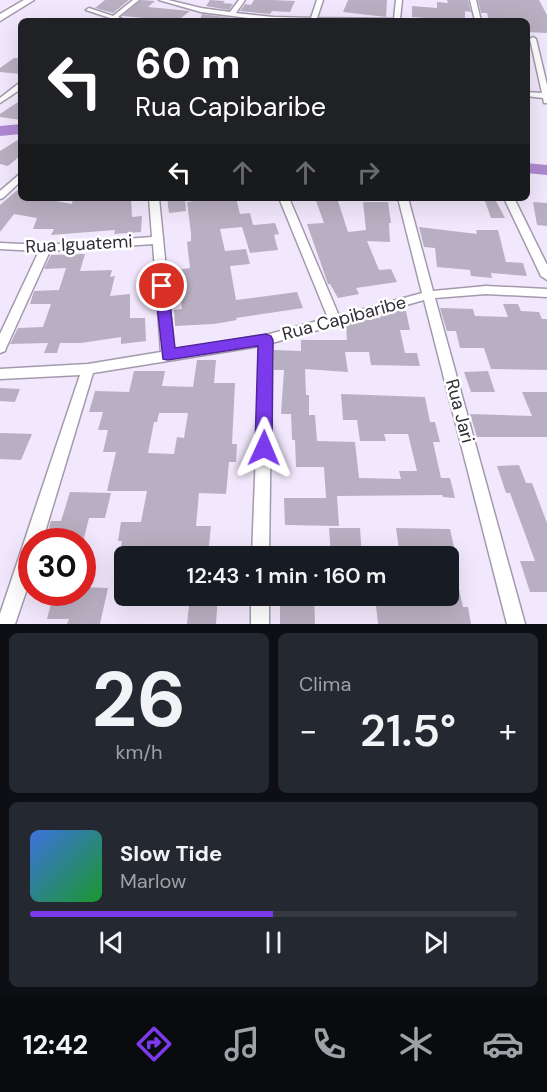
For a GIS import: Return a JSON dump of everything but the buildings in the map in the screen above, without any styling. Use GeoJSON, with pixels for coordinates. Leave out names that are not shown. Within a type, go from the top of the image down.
{"type":"FeatureCollection","features":[{"type":"Feature","properties":{"kind":"main road"},"geometry":{"type":"LineString","coordinates":[[0,18],[30,0]]}},
{"type":"Feature","properties":{"kind":"street"},"geometry":{"type":"LineString","coordinates":[[114,18],[136,0]]}},
{"type":"Feature","properties":{"kind":"street"},"geometry":{"type":"LineString","coordinates":[[162,0],[201,10],[256,18]]}},
{"type":"Feature","properties":{"kind":"street"},"geometry":{"type":"LineString","coordinates":[[231,15],[242,0]]}},
{"type":"Feature","properties":{"kind":"street"},"geometry":{"type":"LineString","coordinates":[[314,18],[320,0]]}},
{"type":"Feature","properties":{"kind":"street"},"geometry":{"type":"LineString","coordinates":[[397,18],[399,0]]}},
{"type":"Feature","properties":{"kind":"street"},"geometry":{"type":"LineString","coordinates":[[473,0],[477,18]]}},
{"type":"Feature","properties":{"kind":"street"},"geometry":{"type":"LineString","coordinates":[[89,10],[107,18]]}},
{"type":"Feature","properties":{"kind":"street"},"geometry":{"type":"LineString","coordinates":[[196,15],[201,10]]}},
{"type":"Feature","properties":{"kind":"street"},"geometry":{"type":"LineString","coordinates":[[530,95],[547,98],[533,39]]}},
{"type":"Feature","properties":{"kind":"street"},"geometry":{"type":"LineString","coordinates":[[0,101],[18,88]]}},
{"type":"Feature","properties":{"kind":"street"},"geometry":{"type":"LineString","coordinates":[[0,196],[18,179]]}},
{"type":"Feature","properties":{"kind":"street"},"geometry":{"type":"LineString","coordinates":[[154,201],[168,355]]}},
{"type":"Feature","properties":{"kind":"street"},"geometry":{"type":"LineString","coordinates":[[285,201],[334,320]]}},
{"type":"Feature","properties":{"kind":"street","name":"Rua Jari"},"geometry":{"type":"LineString","coordinates":[[404,201],[516,624]]}},
{"type":"Feature","properties":{"kind":"street"},"geometry":{"type":"LineString","coordinates":[[510,201],[547,276]]}},
{"type":"Feature","properties":{"kind":"street","name":"Rua Iguatemi"},"geometry":{"type":"LineString","coordinates":[[0,246],[46,248],[158,240]]}},
{"type":"Feature","properties":{"kind":"street"},"geometry":{"type":"LineString","coordinates":[[0,348],[46,248]]}},
{"type":"Feature","properties":{"kind":"street","name":"Rua Capibaribe"},"geometry":{"type":"LineString","coordinates":[[0,374],[88,369],[266,340],[429,295],[486,290],[547,293]]}},
{"type":"Feature","properties":{"kind":"street"},"geometry":{"type":"LineString","coordinates":[[261,546],[266,340]]}},
{"type":"Feature","properties":{"kind":"street"},"geometry":{"type":"LineString","coordinates":[[37,528],[88,369]]}},
{"type":"Feature","properties":{"kind":"street"},"geometry":{"type":"LineString","coordinates":[[6,624],[18,588]]}},
{"type":"Feature","properties":{"kind":"street"},"geometry":{"type":"LineString","coordinates":[[260,606],[260,624]]}},
{"type":"Feature","properties":{"kind":"waterway"},"geometry":{"type":"LineString","coordinates":[[0,131],[18,129]]}},
{"type":"Feature","properties":{"kind":"waterway"},"geometry":{"type":"LineString","coordinates":[[530,168],[547,170]]}},
{"type":"Feature","properties":{"kind":"route"},"geometry":{"type":"LineString","coordinates":[[162,286],[168,355],[266,340],[264,448]]}}]}
